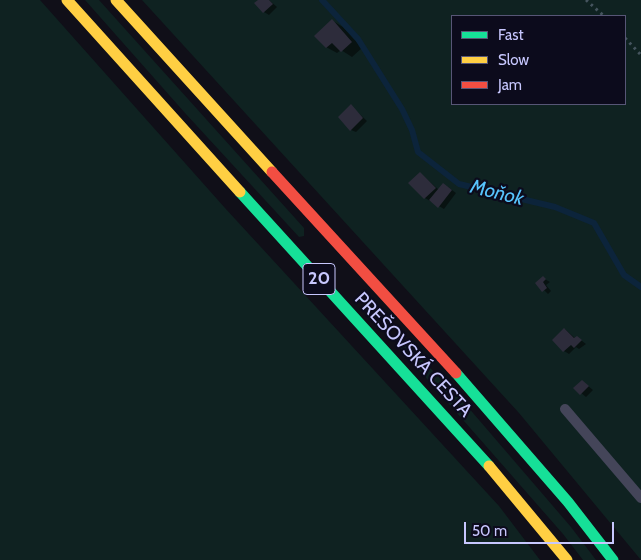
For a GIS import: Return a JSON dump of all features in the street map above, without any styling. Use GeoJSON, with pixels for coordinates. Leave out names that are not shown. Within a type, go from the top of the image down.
{"type":"FeatureCollection","features":[{"type":"Feature","properties":{"kind":"highway","name":"PREŠOVSKÁ CESTA"},"geometry":{"type":"LineString","coordinates":[[68,0],[142,86],[468,440],[567,560]]}},
{"type":"Feature","properties":{"kind":"highway","name":"PREŠOVSKÁ CESTA"},"geometry":{"type":"LineString","coordinates":[[116,0],[491,411],[568,502],[613,560]]}},
{"type":"Feature","properties":{"kind":"lane"},"geometry":{"type":"LineString","coordinates":[[565,409],[641,498]]}},
{"type":"Feature","properties":{"kind":"path"},"geometry":{"type":"LineString","coordinates":[[586,0],[603,15]]}},
{"type":"Feature","properties":{"kind":"path"},"geometry":{"type":"LineString","coordinates":[[626,39],[641,55]]}},
{"type":"Feature","properties":{"kind":"green space"},"geometry":{"type":"Polygon","coordinates":[[[0,0],[40,0],[225,208],[499,506],[540,560],[0,560],[0,0]]]}},
{"type":"Feature","properties":{"kind":"green space"},"geometry":{"type":"Polygon","coordinates":[[[85,0],[99,0],[304,228],[304,236],[299,237],[185,113],[85,0]]]}},
{"type":"Feature","properties":{"kind":"green space"},"geometry":{"type":"Polygon","coordinates":[[[142,0],[641,0],[641,560],[519,413],[142,0]]]}},
{"type":"Feature","properties":{"kind":"green space"},"geometry":{"type":"Polygon","coordinates":[[[405,342],[467,406],[571,527],[596,560],[583,560],[563,534],[400,348],[401,343],[405,342]]]}},
{"type":"Feature","properties":{"kind":"building"},"geometry":{"type":"Polygon","coordinates":[[[258,0],[269,0],[273,4],[263,13],[254,3],[258,0]]]}},
{"type":"Feature","properties":{"kind":"building"},"geometry":{"type":"Polygon","coordinates":[[[332,19],[352,42],[341,52],[332,43],[326,48],[314,36],[332,19]]]}},
{"type":"Feature","properties":{"kind":"building"},"geometry":{"type":"Polygon","coordinates":[[[351,104],[363,118],[350,131],[338,117],[351,104]]]}},
{"type":"Feature","properties":{"kind":"building"},"geometry":{"type":"Polygon","coordinates":[[[420,172],[436,188],[424,199],[408,183],[420,172]]]}},
{"type":"Feature","properties":{"kind":"building"},"geometry":{"type":"Polygon","coordinates":[[[443,183],[452,190],[438,208],[429,200],[443,183]]]}},
{"type":"Feature","properties":{"kind":"building"},"geometry":{"type":"Polygon","coordinates":[[[543,276],[546,279],[543,282],[547,288],[542,292],[535,283],[543,276]]]}},
{"type":"Feature","properties":{"kind":"building"},"geometry":{"type":"Polygon","coordinates":[[[564,328],[574,338],[577,336],[582,340],[574,348],[571,345],[563,352],[552,340],[564,328]]]}},
{"type":"Feature","properties":{"kind":"building"},"geometry":{"type":"Polygon","coordinates":[[[582,380],[589,386],[580,395],[573,388],[582,380]]]}},
{"type":"Feature","properties":{"kind":"waterway","name":"Moňok"},"geometry":{"type":"LineString","coordinates":[[322,0],[358,39],[402,109],[412,130],[418,152],[459,184],[555,207],[594,223],[624,275],[641,287]]}},
{"type":"Feature","properties":{"kind":"traffic: fast"},"geometry":{"type":"LineString","coordinates":[[240,192],[489,466]]}},
{"type":"Feature","properties":{"kind":"traffic: fast"},"geometry":{"type":"LineString","coordinates":[[456,373],[568,502],[613,560]]}},
{"type":"Feature","properties":{"kind":"traffic: slow"},"geometry":{"type":"LineString","coordinates":[[67,0],[240,192]]}},
{"type":"Feature","properties":{"kind":"traffic: slow"},"geometry":{"type":"LineString","coordinates":[[116,0],[272,172]]}},
{"type":"Feature","properties":{"kind":"traffic: slow"},"geometry":{"type":"LineString","coordinates":[[489,466],[567,560]]}},
{"type":"Feature","properties":{"kind":"traffic: jam"},"geometry":{"type":"LineString","coordinates":[[272,172],[456,373]]}}]}
